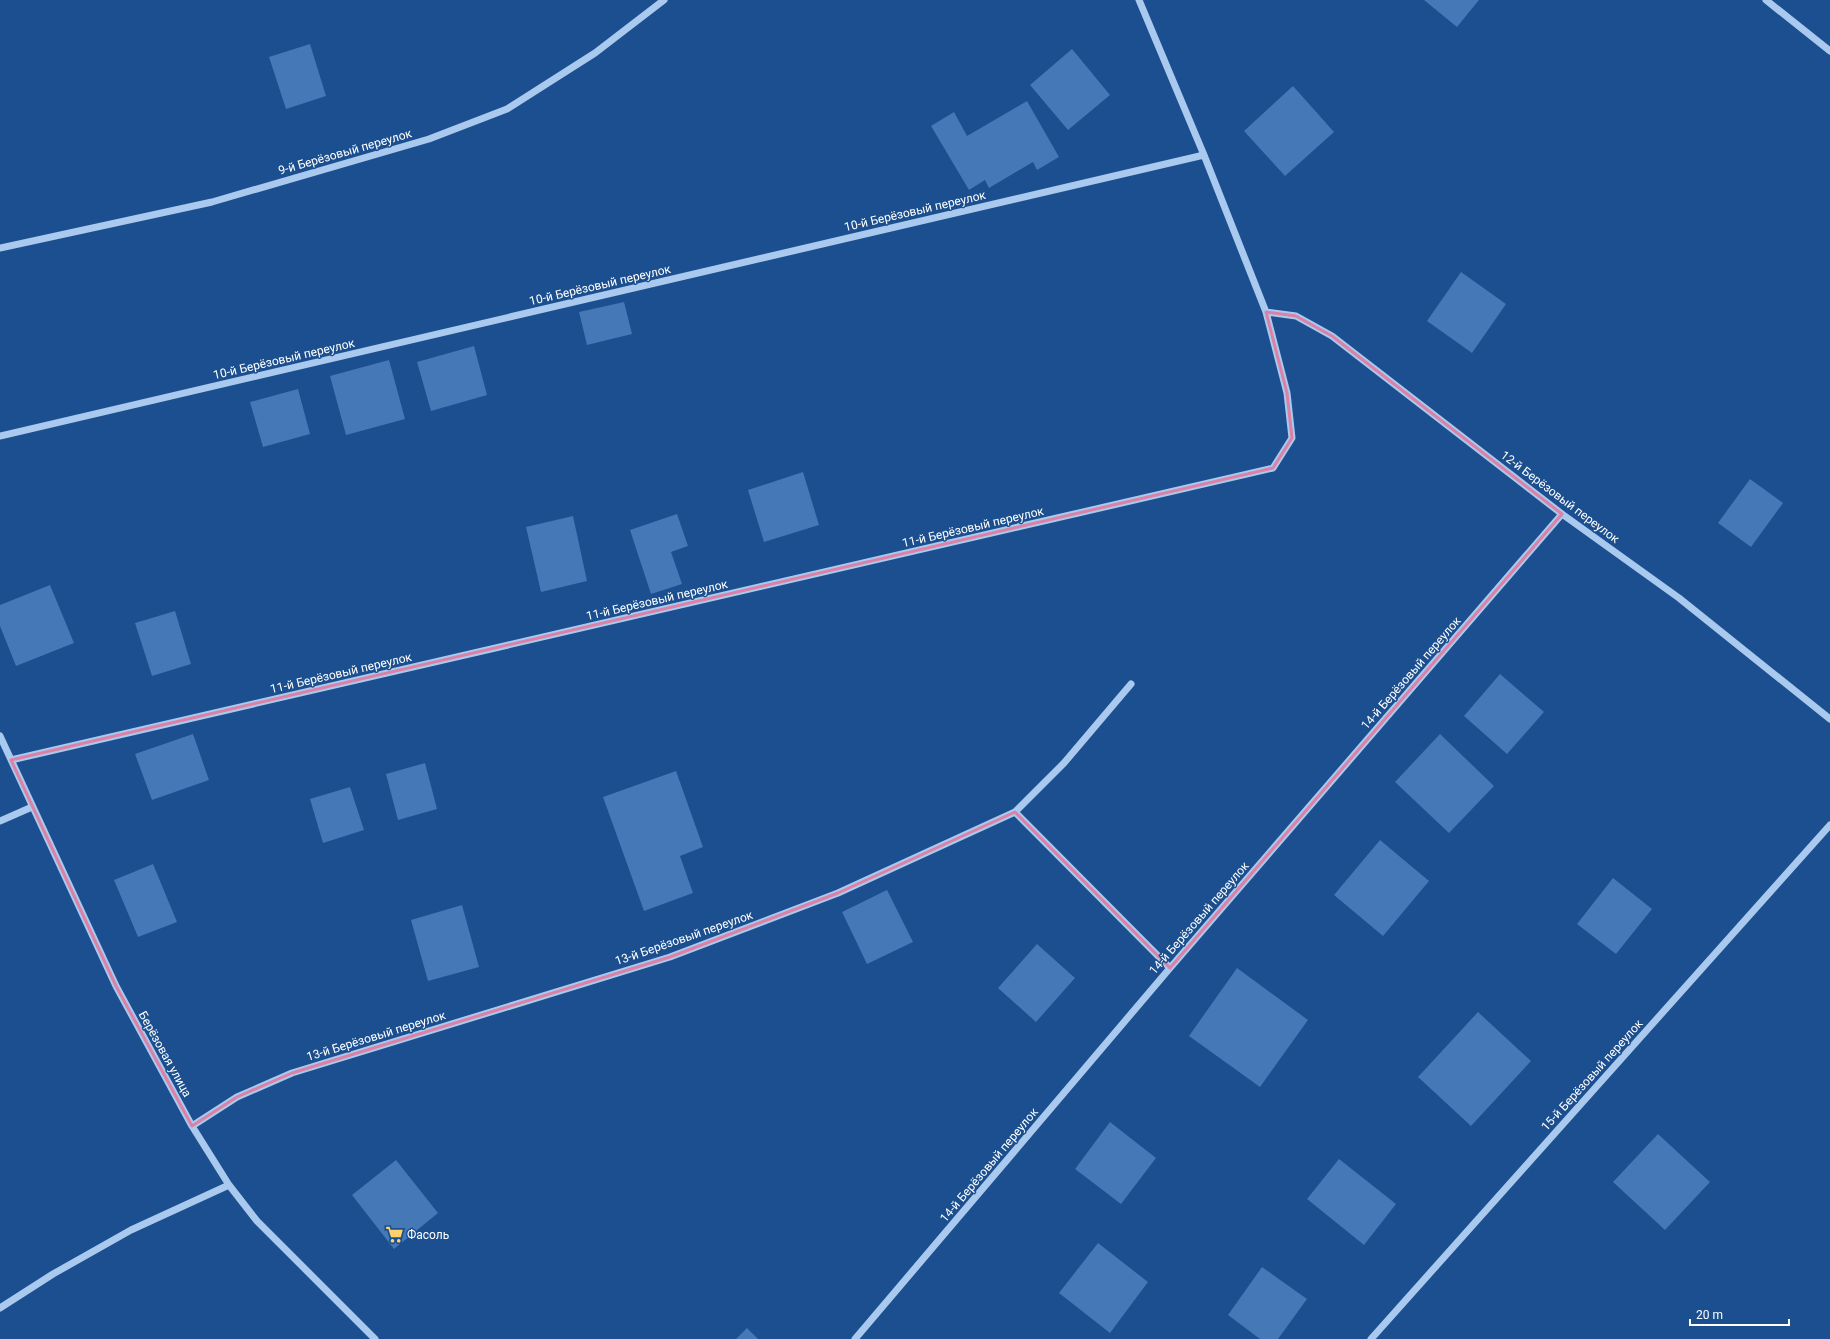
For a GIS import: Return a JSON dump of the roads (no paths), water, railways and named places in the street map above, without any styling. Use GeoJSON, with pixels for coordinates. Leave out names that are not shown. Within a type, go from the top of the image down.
{"type":"FeatureCollection","features":[{"type":"Feature","properties":{"kind":"street","name":"9-й Берёзовый переулок"},"geometry":{"type":"LineString","coordinates":[[0,248],[212,202],[429,139],[507,108],[595,53],[664,0]]}},
{"type":"Feature","properties":{"kind":"street"},"geometry":{"type":"LineString","coordinates":[[1139,0],[1204,155],[1266,312]]}},
{"type":"Feature","properties":{"kind":"street"},"geometry":{"type":"LineString","coordinates":[[1766,0],[1830,51]]}},
{"type":"Feature","properties":{"kind":"street","name":"10-й Берёзовый переулок"},"geometry":{"type":"LineString","coordinates":[[0,436],[1204,155]]}},
{"type":"Feature","properties":{"kind":"street","name":"11-й Берёзовый переулок"},"geometry":{"type":"LineString","coordinates":[[11,760],[1273,468],[1292,438],[1287,394],[1266,312]]}},
{"type":"Feature","properties":{"kind":"street","name":"12-й Берёзовый переулок"},"geometry":{"type":"LineString","coordinates":[[1266,312],[1296,316],[1332,336],[1562,514],[1679,598],[1830,719]]}},
{"type":"Feature","properties":{"kind":"street","name":"14-й Берёзовый переулок"},"geometry":{"type":"LineString","coordinates":[[855,1339],[1170,968],[1562,514]]}},
{"type":"Feature","properties":{"kind":"street","name":"13-й Берёзовый переулок"},"geometry":{"type":"LineString","coordinates":[[192,1126],[238,1098],[292,1073],[670,957],[838,893],[1016,812],[1064,763],[1131,684]]}},
{"type":"Feature","properties":{"kind":"street","name":"Берёзовая улица"},"geometry":{"type":"LineString","coordinates":[[0,736],[116,986],[192,1126],[229,1185],[257,1221],[375,1339]]}},
{"type":"Feature","properties":{"kind":"street"},"geometry":{"type":"LineString","coordinates":[[0,821],[32,807]]}},
{"type":"Feature","properties":{"kind":"street"},"geometry":{"type":"LineString","coordinates":[[1016,812],[1170,968]]}},
{"type":"Feature","properties":{"kind":"street","name":"15-й Берёзовый переулок"},"geometry":{"type":"LineString","coordinates":[[1371,1339],[1830,825]]}},
{"type":"Feature","properties":{"kind":"street"},"geometry":{"type":"LineString","coordinates":[[0,1308],[53,1274],[131,1230],[229,1185]]}},
{"type":"Feature","properties":{"kind":"place","name":"Фасоль"},"geometry":{"type":"Point","coordinates":[394,1235]}}]}
